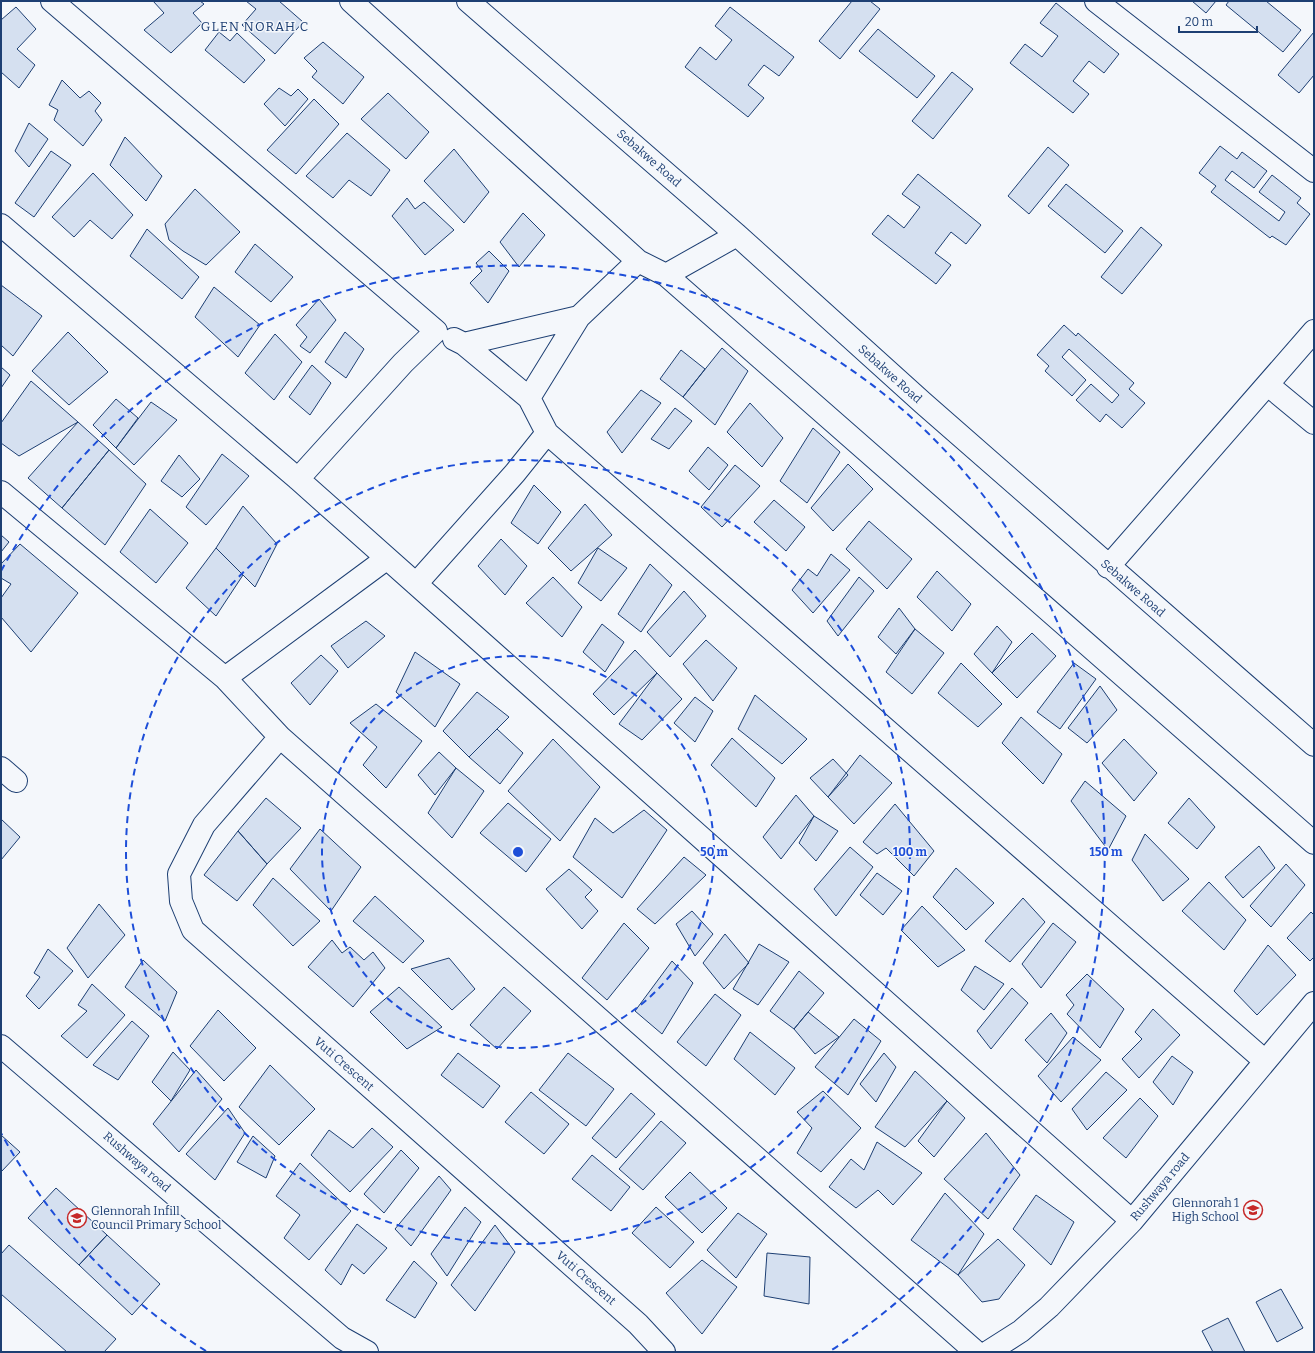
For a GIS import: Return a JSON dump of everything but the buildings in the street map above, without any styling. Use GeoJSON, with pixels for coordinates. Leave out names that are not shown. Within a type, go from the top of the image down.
{"type":"FeatureCollection","features":[{"type":"Feature","properties":{"kind":"street"},"geometry":{"type":"LineString","coordinates":[[52,1],[436,331],[464,344],[529,398],[547,433],[1265,1061]]}},
{"type":"Feature","properties":{"kind":"street"},"geometry":{"type":"LineString","coordinates":[[351,1],[638,261],[666,275],[1314,843]]}},
{"type":"Feature","properties":{"kind":"street","name":"Sebakwe Road"},"geometry":{"type":"LineString","coordinates":[[468,1],[737,235],[923,404],[1108,567],[1314,745]]}},
{"type":"Feature","properties":{"kind":"street"},"geometry":{"type":"LineString","coordinates":[[1096,1],[1314,172]]}},
{"type":"Feature","properties":{"kind":"street"},"geometry":{"type":"LineString","coordinates":[[1,225],[298,479],[386,559],[416,584],[1132,1221]]}},
{"type":"Feature","properties":{"kind":"street"},"geometry":{"type":"LineString","coordinates":[[666,275],[737,235]]}},
{"type":"Feature","properties":{"kind":"street"},"geometry":{"type":"LineString","coordinates":[[529,398],[579,317],[638,261]]}},
{"type":"Feature","properties":{"kind":"street"},"geometry":{"type":"LineString","coordinates":[[464,344],[579,317]]}},
{"type":"Feature","properties":{"kind":"street"},"geometry":{"type":"LineString","coordinates":[[298,479],[403,363],[436,331]]}},
{"type":"Feature","properties":{"kind":"street"},"geometry":{"type":"LineString","coordinates":[[1108,567],[1314,332]]}},
{"type":"Feature","properties":{"kind":"street"},"geometry":{"type":"LineString","coordinates":[[1268,385],[1314,423]]}},
{"type":"Feature","properties":{"kind":"street"},"geometry":{"type":"LineString","coordinates":[[416,584],[515,473],[547,433]]}},
{"type":"Feature","properties":{"kind":"street"},"geometry":{"type":"LineString","coordinates":[[1,492],[224,678],[280,737],[976,1352]]}},
{"type":"Feature","properties":{"kind":"street"},"geometry":{"type":"LineString","coordinates":[[224,678],[386,559]]}},
{"type":"Feature","properties":{"kind":"street","name":"Vuti Crescent"},"geometry":{"type":"LineString","coordinates":[[280,737],[204,825],[179,874],[181,901],[193,930],[638,1324],[664,1352]]}},
{"type":"Feature","properties":{"kind":"street","name":"Rushwaya road"},"geometry":{"type":"LineString","coordinates":[[988,1352],[1021,1331],[1049,1307],[1132,1221],[1314,1003]]}},
{"type":"Feature","properties":{"kind":"street","name":"Rushwaya road"},"geometry":{"type":"LineString","coordinates":[[1,1046],[342,1338],[367,1352]]}},
{"type":"Feature","properties":{"kind":"place","name":"Glennorah 1 High School"},"geometry":{"type":"Point","coordinates":[1253,1210]}},
{"type":"Feature","properties":{"kind":"place","name":"Glennorah Infill Council Primary School"},"geometry":{"type":"Point","coordinates":[77,1218]}},
{"type":"Feature","properties":{"kind":"district","name":"GLEN NORAH C"},"geometry":{"type":"Point","coordinates":[255,26]}}]}
